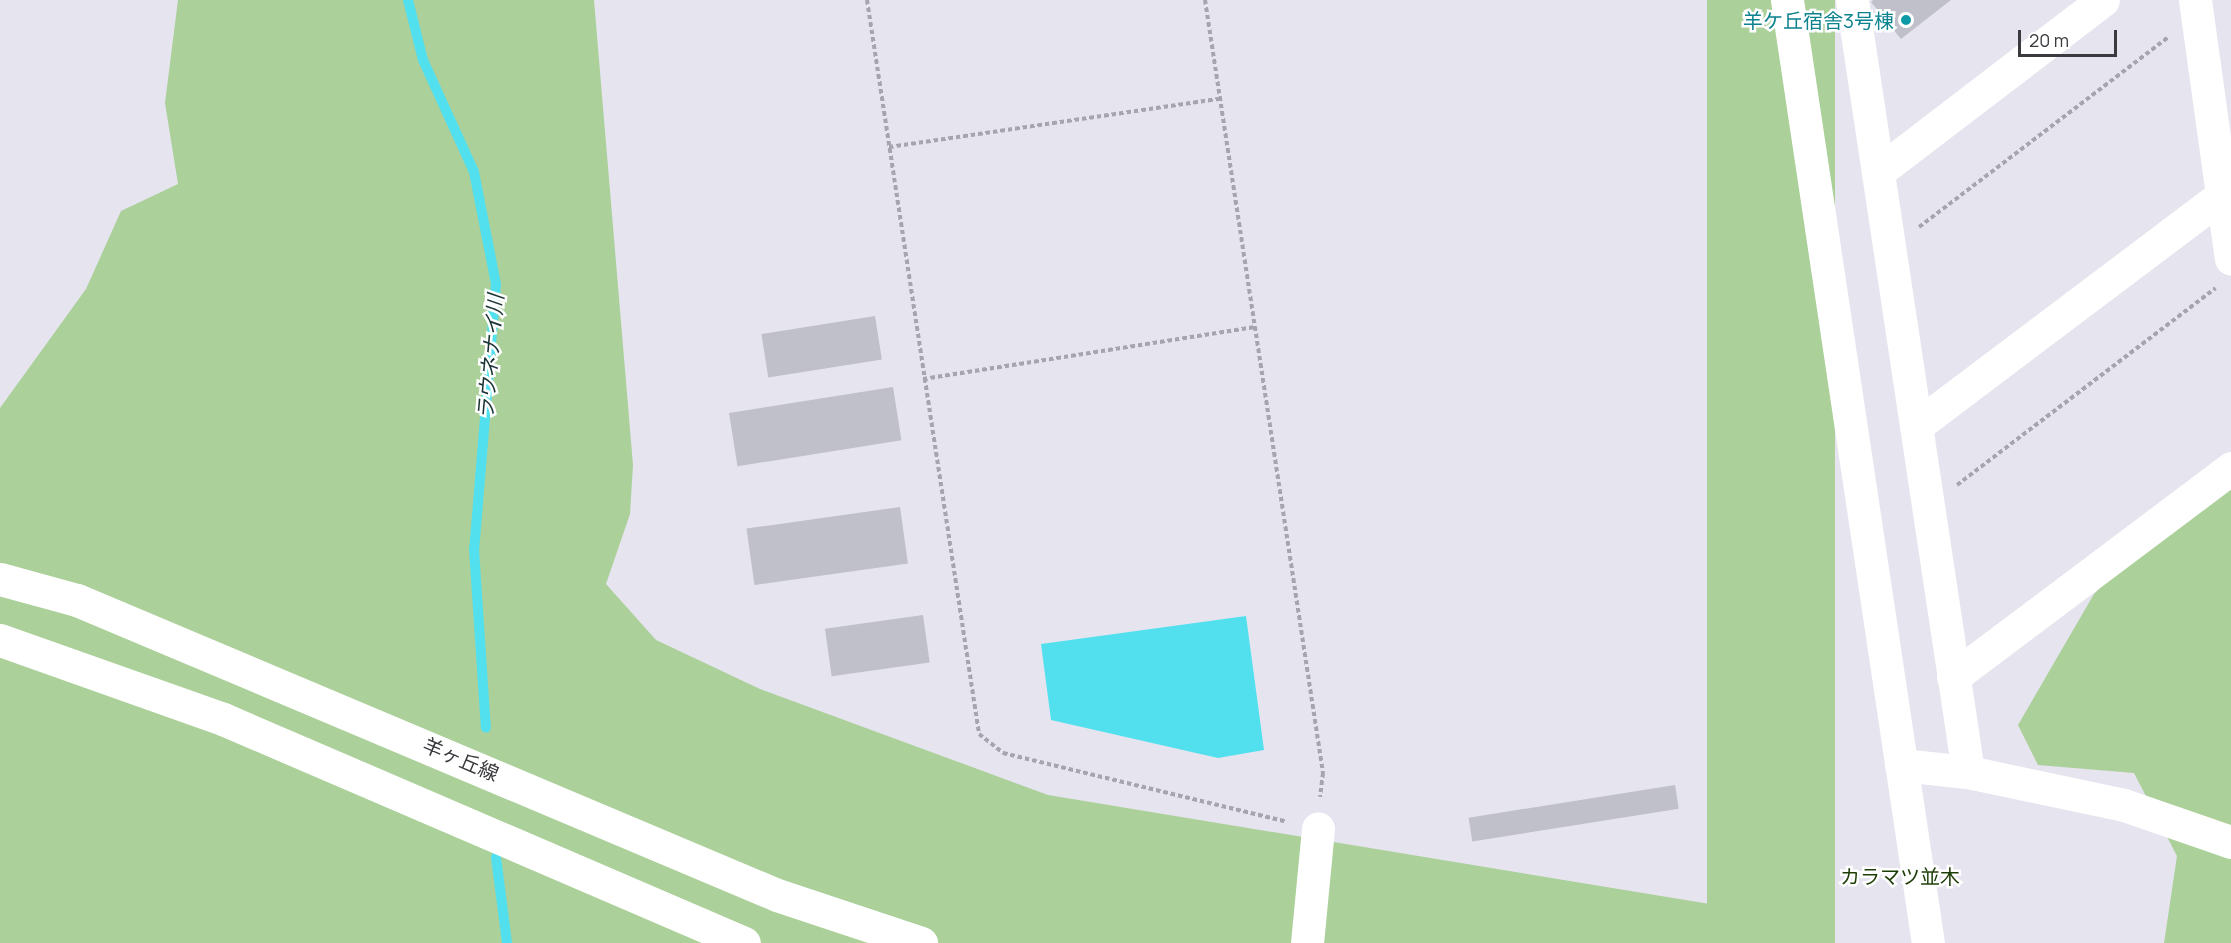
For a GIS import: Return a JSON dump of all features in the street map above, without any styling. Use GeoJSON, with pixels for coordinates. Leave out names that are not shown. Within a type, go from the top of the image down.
{"type":"FeatureCollection","features":[{"type":"Feature","properties":{"kind":"main road"},"geometry":{"type":"LineString","coordinates":[[1852,0],[1968,772]]}},
{"type":"Feature","properties":{"kind":"main road"},"geometry":{"type":"LineString","coordinates":[[1878,172],[2103,0]]}},
{"type":"Feature","properties":{"kind":"main road"},"geometry":{"type":"LineString","coordinates":[[1796,1],[1901,765],[1928,943]]}},
{"type":"Feature","properties":{"kind":"main road"},"geometry":{"type":"LineString","coordinates":[[2196,7],[2222,195],[2226,271]]}},
{"type":"Feature","properties":{"kind":"main road"},"geometry":{"type":"LineString","coordinates":[[1916,426],[2222,195]]}},
{"type":"Feature","properties":{"kind":"main road"},"geometry":{"type":"LineString","coordinates":[[1953,677],[2231,468]]}},
{"type":"Feature","properties":{"kind":"main road","name":"羊ヶ丘線"},"geometry":{"type":"LineString","coordinates":[[0,579],[77,600],[777,895],[921,943]]}},
{"type":"Feature","properties":{"kind":"main road"},"geometry":{"type":"LineString","coordinates":[[0,640],[223,719],[744,943]]}},
{"type":"Feature","properties":{"kind":"main road"},"geometry":{"type":"LineString","coordinates":[[1901,765],[1968,772],[2124,805],[2231,842]]}},
{"type":"Feature","properties":{"kind":"main road"},"geometry":{"type":"LineString","coordinates":[[1307,943],[1317,829]]}},
{"type":"Feature","properties":{"kind":"path"},"geometry":{"type":"LineString","coordinates":[[867,0],[923,379],[979,734],[1003,753],[1317,829],[1323,773],[1205,0]]}},
{"type":"Feature","properties":{"kind":"path"},"geometry":{"type":"LineString","coordinates":[[1890,250],[2196,7]]}},
{"type":"Feature","properties":{"kind":"path"},"geometry":{"type":"LineString","coordinates":[[889,147],[1220,99]]}},
{"type":"Feature","properties":{"kind":"path"},"geometry":{"type":"LineString","coordinates":[[1928,507],[2226,271]]}},
{"type":"Feature","properties":{"kind":"path"},"geometry":{"type":"LineString","coordinates":[[923,379],[1255,327]]}},
{"type":"Feature","properties":{"kind":"green space"},"geometry":{"type":"Polygon","coordinates":[[[178,0],[594,0],[633,465],[630,514],[606,584],[656,640],[760,689],[1048,795],[1716,905],[1815,915],[1820,943],[0,943],[0,408],[86,289],[121,211],[178,184],[165,103],[178,0]]]}},
{"type":"Feature","properties":{"kind":"green space"},"geometry":{"type":"Polygon","coordinates":[[[1707,0],[1835,0],[1835,943],[1707,943],[1707,0]]]}},
{"type":"Feature","properties":{"kind":"green space"},"geometry":{"type":"Polygon","coordinates":[[[2231,456],[2231,943],[2164,943],[2177,856],[2134,773],[2038,765],[2018,725],[2094,594],[2231,456]]]}},
{"type":"Feature","properties":{"kind":"water"},"geometry":{"type":"Polygon","coordinates":[[[1246,616],[1264,750],[1218,758],[1051,720],[1041,644],[1246,616]]]}},
{"type":"Feature","properties":{"kind":"building","name":"羊ケ丘宿舎3号棟"},"geometry":{"type":"Polygon","coordinates":[[[1873,0],[1951,0],[1901,39],[1871,2],[1873,0]]]}},
{"type":"Feature","properties":{"kind":"building"},"geometry":{"type":"Polygon","coordinates":[[[875,316],[882,359],[768,377],[761,334],[875,316]]]}},
{"type":"Feature","properties":{"kind":"building"},"geometry":{"type":"Polygon","coordinates":[[[893,387],[901,440],[737,466],[729,413],[893,387]]]}},
{"type":"Feature","properties":{"kind":"building"},"geometry":{"type":"Polygon","coordinates":[[[900,507],[908,563],[754,585],[747,529],[900,507]]]}},
{"type":"Feature","properties":{"kind":"building"},"geometry":{"type":"Polygon","coordinates":[[[923,615],[930,663],[832,676],[825,629],[923,615]]]}},
{"type":"Feature","properties":{"kind":"building"},"geometry":{"type":"Polygon","coordinates":[[[1675,785],[1679,809],[1472,841],[1469,818],[1675,785]]]}},
{"type":"Feature","properties":{"kind":"waterway","name":"ラウネナイ川"},"geometry":{"type":"LineString","coordinates":[[408,0],[423,60],[474,172],[496,284],[474,549],[486,728]]}},
{"type":"Feature","properties":{"kind":"waterway","name":"ラウネナイ川"},"geometry":{"type":"LineString","coordinates":[[496,857],[507,943]]}},
{"type":"Feature","properties":{"kind":"place","name":"羊ケ丘宿舎3号棟"},"geometry":{"type":"Point","coordinates":[1906,20]}},
{"type":"Feature","properties":{"kind":"park label","name":"カラマツ並木"},"geometry":{"type":"Point","coordinates":[1900,876]}}]}
